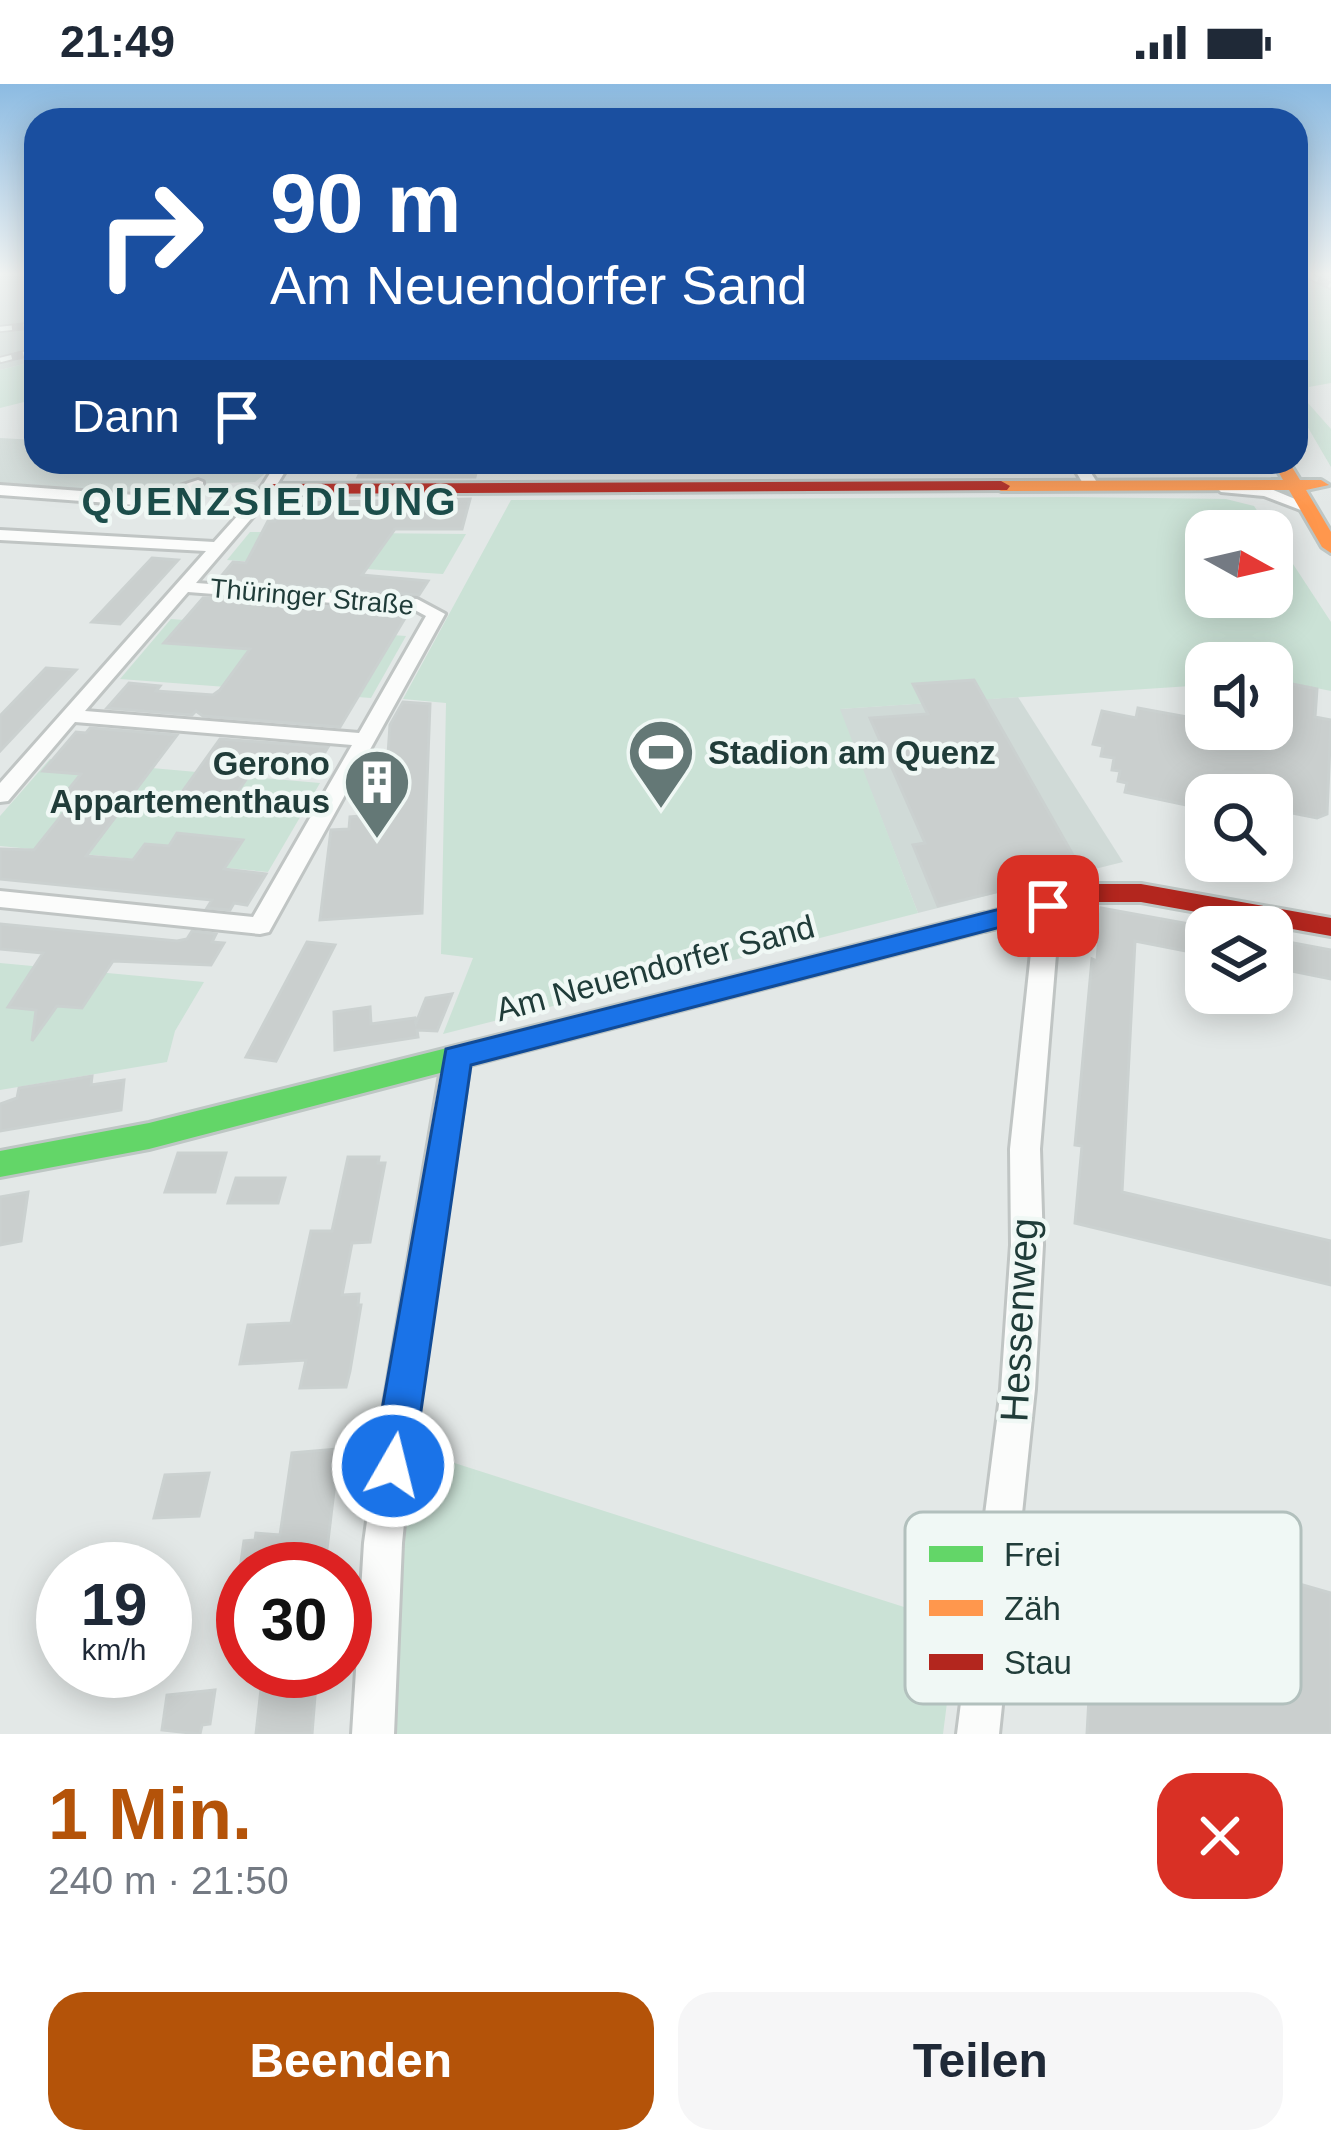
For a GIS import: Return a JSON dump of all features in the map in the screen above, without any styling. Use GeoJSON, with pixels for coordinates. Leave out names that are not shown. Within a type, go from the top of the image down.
{"type":"FeatureCollection","features":[{"type":"Feature","properties":{"kind":"street","name":"Thüringer Straße"},"geometry":{"type":"LineString","coordinates":[[1,794],[185,587],[277,474]]}},
{"type":"Feature","properties":{"kind":"street"},"geometry":{"type":"LineString","coordinates":[[269,489],[1084,474],[1226,489],[1307,489],[1331,547]]}},
{"type":"Feature","properties":{"kind":"street"},"geometry":{"type":"LineString","coordinates":[[0,490],[150,501],[198,485]]}},
{"type":"Feature","properties":{"kind":"street","name":"Thüringer Straße"},"geometry":{"type":"LineString","coordinates":[[0,535],[219,547]]}},
{"type":"Feature","properties":{"kind":"street","name":"Thüringer Straße"},"geometry":{"type":"LineString","coordinates":[[0,899],[260,926],[436,614],[430,607],[185,587]]}},
{"type":"Feature","properties":{"kind":"street"},"geometry":{"type":"LineString","coordinates":[[71,716],[365,740]]}},
{"type":"Feature","properties":{"kind":"street","name":"Am Neuendorfer Sand"},"geometry":{"type":"LineString","coordinates":[[0,1164],[149,1136],[1118,892],[1331,927]]}},
{"type":"Feature","properties":{"kind":"street","name":"Hessenweg"},"geometry":{"type":"LineString","coordinates":[[1004,1512],[1018,1389],[1028,1245],[1025,1149],[1048,906]]}},
{"type":"Feature","properties":{"kind":"street"},"geometry":{"type":"LineString","coordinates":[[373,1734],[383,1543],[397,1427],[457,1057]]}},
{"type":"Feature","properties":{"kind":"street","name":"Hessenweg"},"geometry":{"type":"LineString","coordinates":[[978,1734],[981,1704]]}},
{"type":"Feature","properties":{"kind":"shaded area"},"geometry":{"type":"Polygon","coordinates":[[[0,352],[24,352],[24,364],[0,370],[0,352]]]}},
{"type":"Feature","properties":{"kind":"shaded area"},"geometry":{"type":"Polygon","coordinates":[[[0,438],[24,439],[24,474],[264,474],[255,482],[188,484],[167,494],[0,484],[0,438]]]}},
{"type":"Feature","properties":{"kind":"shaded area"},"geometry":{"type":"Polygon","coordinates":[[[1018,697],[1123,862],[918,913],[839,709],[1018,697]]]}},
{"type":"Feature","properties":{"kind":"green space"},"geometry":{"type":"Polygon","coordinates":[[[1308,352],[1331,352],[1331,383],[1309,387],[1308,394],[1308,352]]]}},
{"type":"Feature","properties":{"kind":"green space"},"geometry":{"type":"Polygon","coordinates":[[[24,364],[24,402],[0,408],[0,370],[24,364]]]}},
{"type":"Feature","properties":{"kind":"green space"},"geometry":{"type":"Polygon","coordinates":[[[1308,403],[1331,429],[1331,467],[1308,428],[1308,403]]]}},
{"type":"Feature","properties":{"kind":"green space","name":"Stadion am Quenz"},"geometry":{"type":"Polygon","coordinates":[[[1226,499],[1257,510],[1185,510],[1185,618],[1293,618],[1293,564],[1331,622],[1331,691],[1293,683],[1293,642],[1185,642],[1185,686],[840,709],[918,913],[443,1034],[473,958],[441,954],[446,703],[403,699],[511,500],[1226,499]]]}},
{"type":"Feature","properties":{"kind":"green space"},"geometry":{"type":"Polygon","coordinates":[[[250,532],[466,534],[443,574],[227,560],[250,532]]]}},
{"type":"Feature","properties":{"kind":"green space"},"geometry":{"type":"Polygon","coordinates":[[[171,619],[406,636],[371,698],[120,679],[171,619]]]}},
{"type":"Feature","properties":{"kind":"green space"},"geometry":{"type":"Polygon","coordinates":[[[50,759],[320,783],[268,872],[0,846],[0,816],[50,759]]]}},
{"type":"Feature","properties":{"kind":"green space"},"geometry":{"type":"Polygon","coordinates":[[[0,963],[204,982],[175,1031],[167,1062],[0,1090],[0,963]]]}},
{"type":"Feature","properties":{"kind":"green space"},"geometry":{"type":"Polygon","coordinates":[[[417,1451],[905,1607],[905,1704],[947,1704],[943,1734],[387,1734],[397,1540],[417,1451]]]}},
{"type":"Feature","properties":{"kind":"building"},"geometry":{"type":"Polygon","coordinates":[[[359,474],[476,474],[475,477],[359,474]]]}},
{"type":"Feature","properties":{"kind":"building"},"geometry":{"type":"Polygon","coordinates":[[[470,499],[462,529],[395,529],[362,575],[428,581],[419,595],[218,580],[233,562],[246,563],[268,521],[275,521],[284,503],[470,499]]]}},
{"type":"Feature","properties":{"kind":"building"},"geometry":{"type":"Polygon","coordinates":[[[152,558],[178,560],[120,624],[92,622],[152,558]]]}},
{"type":"Feature","properties":{"kind":"building"},"geometry":{"type":"Polygon","coordinates":[[[203,598],[408,613],[340,727],[203,716],[196,711],[192,715],[107,708],[129,683],[160,686],[156,691],[213,695],[220,690],[250,649],[164,643],[203,598]]]}},
{"type":"Feature","properties":{"kind":"building"},"geometry":{"type":"Polygon","coordinates":[[[46,668],[76,670],[0,751],[0,716],[46,668]]]}},
{"type":"Feature","properties":{"kind":"building"},"geometry":{"type":"Polygon","coordinates":[[[974,680],[1082,871],[938,906],[913,845],[925,843],[870,718],[928,714],[913,684],[974,680]]]}},
{"type":"Feature","properties":{"kind":"building"},"geometry":{"type":"Polygon","coordinates":[[[1293,684],[1317,689],[1315,717],[1331,720],[1327,814],[1317,818],[1293,813],[1293,774],[1185,774],[1185,805],[1125,792],[1127,783],[1118,781],[1120,771],[1112,770],[1114,758],[1101,756],[1103,746],[1093,744],[1102,711],[1136,718],[1138,708],[1185,717],[1185,750],[1293,750],[1293,684]]]}},
{"type":"Feature","properties":{"kind":"building","name":"Gerono Appartementhaus"},"geometry":{"type":"Polygon","coordinates":[[[403,702],[430,704],[422,913],[320,920],[331,830],[349,829],[350,817],[384,814],[390,725],[403,702]]]}},
{"type":"Feature","properties":{"kind":"building"},"geometry":{"type":"Polygon","coordinates":[[[90,728],[177,735],[86,856],[133,860],[145,844],[169,846],[177,833],[243,840],[224,869],[266,874],[247,905],[234,903],[230,910],[207,908],[212,900],[0,879],[0,849],[34,850],[77,796],[64,795],[81,774],[43,771],[76,732],[86,733],[90,728]]]}},
{"type":"Feature","properties":{"kind":"building"},"geometry":{"type":"Polygon","coordinates":[[[220,739],[328,747],[312,774],[252,771],[236,794],[225,793],[217,805],[175,802],[220,739]]]}},
{"type":"Feature","properties":{"kind":"building"},"geometry":{"type":"Polygon","coordinates":[[[1101,908],[1185,923],[1185,951],[1135,941],[1122,1192],[1331,1241],[1331,1285],[1075,1223],[1082,1146],[1075,1145],[1092,959],[1097,961],[1101,908]]]}},
{"type":"Feature","properties":{"kind":"building"},"geometry":{"type":"Polygon","coordinates":[[[0,924],[177,941],[187,939],[192,931],[216,934],[212,942],[224,943],[211,965],[113,961],[82,1008],[57,1006],[32,1041],[36,1010],[8,1007],[43,953],[0,949],[0,924]]]}},
{"type":"Feature","properties":{"kind":"building"},"geometry":{"type":"Polygon","coordinates":[[[307,942],[335,945],[276,1061],[246,1057],[307,942]]]}},
{"type":"Feature","properties":{"kind":"building"},"geometry":{"type":"Polygon","coordinates":[[[1293,943],[1331,950],[1331,979],[1293,971],[1293,943]]]}},
{"type":"Feature","properties":{"kind":"building"},"geometry":{"type":"Polygon","coordinates":[[[452,994],[437,1031],[417,1030],[418,1037],[335,1050],[334,1012],[370,1007],[371,1024],[415,1018],[416,1023],[426,998],[452,994]]]}},
{"type":"Feature","properties":{"kind":"building"},"geometry":{"type":"Polygon","coordinates":[[[92,1076],[91,1085],[124,1080],[121,1110],[0,1131],[0,1104],[17,1098],[19,1088],[92,1076]]]}},
{"type":"Feature","properties":{"kind":"building"},"geometry":{"type":"Polygon","coordinates":[[[178,1153],[226,1153],[215,1192],[165,1192],[178,1153]]]}},
{"type":"Feature","properties":{"kind":"building"},"geometry":{"type":"Polygon","coordinates":[[[348,1157],[379,1157],[378,1163],[385,1163],[370,1242],[352,1243],[342,1295],[359,1294],[361,1305],[350,1371],[346,1387],[300,1388],[306,1360],[240,1364],[248,1325],[291,1323],[311,1231],[332,1231],[348,1157]]]}},
{"type":"Feature","properties":{"kind":"building"},"geometry":{"type":"Polygon","coordinates":[[[236,1178],[285,1178],[278,1203],[228,1203],[236,1178]]]}},
{"type":"Feature","properties":{"kind":"building"},"geometry":{"type":"Polygon","coordinates":[[[28,1192],[21,1241],[0,1245],[0,1197],[28,1192]]]}},
{"type":"Feature","properties":{"kind":"building"},"geometry":{"type":"Polygon","coordinates":[[[339,1449],[328,1542],[244,1542],[255,1540],[256,1533],[280,1535],[292,1453],[339,1449]]]}},
{"type":"Feature","properties":{"kind":"building"},"geometry":{"type":"Polygon","coordinates":[[[209,1473],[199,1516],[154,1518],[165,1475],[209,1473]]]}},
{"type":"Feature","properties":{"kind":"building"},"geometry":{"type":"Polygon","coordinates":[[[1301,1584],[1331,1593],[1331,1734],[1087,1734],[1089,1704],[1301,1704],[1301,1584]]]}},
{"type":"Feature","properties":{"kind":"building"},"geometry":{"type":"Polygon","coordinates":[[[215,1690],[210,1724],[202,1725],[200,1734],[162,1730],[167,1698],[192,1698],[192,1692],[215,1690]]]}},
{"type":"Feature","properties":{"kind":"building"},"geometry":{"type":"Polygon","coordinates":[[[260,1698],[315,1698],[312,1734],[256,1734],[260,1698]]]}},
{"type":"Feature","properties":{"kind":"railway"},"geometry":{"type":"LineString","coordinates":[[0,360],[24,354]]}},
{"type":"Feature","properties":{"kind":"traffic: fast"},"geometry":{"type":"LineString","coordinates":[[0,1164],[149,1136],[985,922]]}},
{"type":"Feature","properties":{"kind":"traffic: slow"},"geometry":{"type":"LineString","coordinates":[[1288,474],[1331,547]]}},
{"type":"Feature","properties":{"kind":"traffic: slow"},"geometry":{"type":"LineString","coordinates":[[1001,486],[1321,485]]}},
{"type":"Feature","properties":{"kind":"traffic: jam"},"geometry":{"type":"LineString","coordinates":[[269,489],[1001,486]]}},
{"type":"Feature","properties":{"kind":"traffic: jam"},"geometry":{"type":"LineString","coordinates":[[985,922],[1099,893],[1141,893],[1331,927]]}},
{"type":"Feature","properties":{"kind":"place","name":"Stadion am Quenz"},"geometry":{"type":"Point","coordinates":[661,811]}},
{"type":"Feature","properties":{"kind":"place","name":"Gerono Appartementhaus"},"geometry":{"type":"Point","coordinates":[377,841]}},
{"type":"Feature","properties":{"kind":"district","name":"QUENZSIEDLUNG"},"geometry":{"type":"Point","coordinates":[270,501]}},
{"type":"Feature","properties":{"kind":"route"},"geometry":{"type":"LineString","coordinates":[[393,1466],[457,1057],[1048,906]]}}]}
